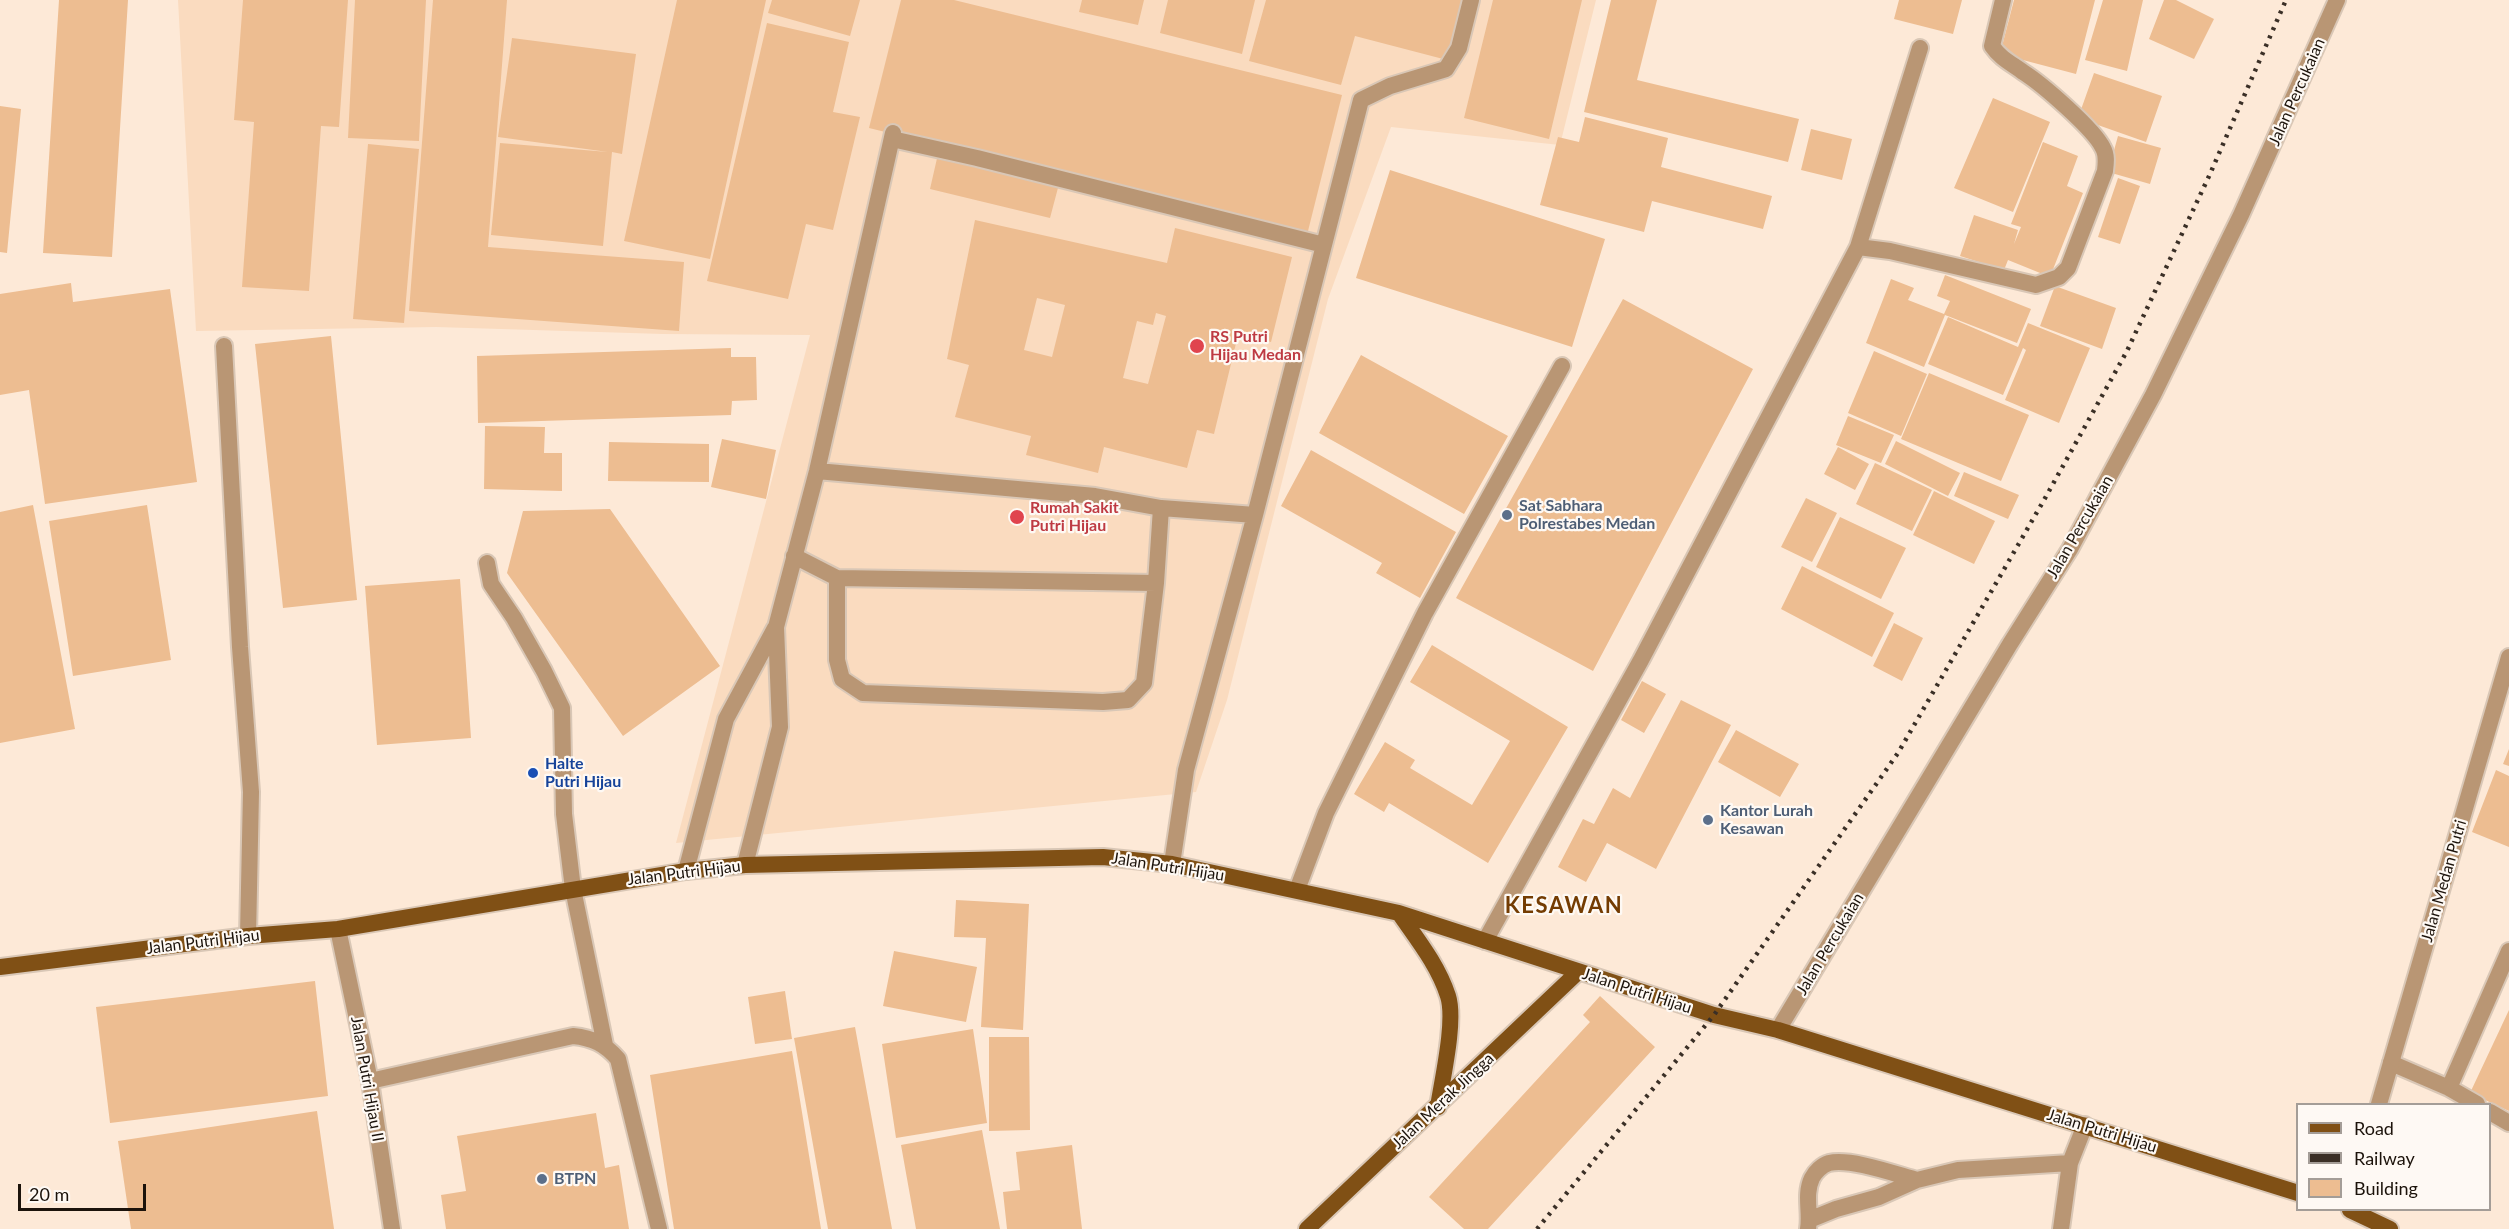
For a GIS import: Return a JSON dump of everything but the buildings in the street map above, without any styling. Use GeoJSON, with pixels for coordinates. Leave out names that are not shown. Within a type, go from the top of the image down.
{"type":"FeatureCollection","features":[{"type":"Feature","properties":{"kind":"main road","name":"Jalan Putri Hijau"},"geometry":{"type":"LineString","coordinates":[[0,967],[248,936],[338,929],[686,871],[745,865],[1103,857],[1172,864],[1399,913],[1714,1015],[1778,1030],[2296,1192]]}},
{"type":"Feature","properties":{"kind":"main road"},"geometry":{"type":"LineString","coordinates":[[1399,913],[1433,962],[1449,998],[1449,1032],[1438,1107]]}},
{"type":"Feature","properties":{"kind":"main road","name":"Jalan Merak Jingga"},"geometry":{"type":"LineString","coordinates":[[1307,1229],[1578,972]]}},
{"type":"Feature","properties":{"kind":"main road"},"geometry":{"type":"LineString","coordinates":[[2354,1211],[2390,1229]]}},
{"type":"Feature","properties":{"kind":"street"},"geometry":{"type":"LineString","coordinates":[[1172,864],[1186,770],[1255,515],[1361,100],[1390,86],[1446,69],[1459,48],[1471,0]]}},
{"type":"Feature","properties":{"kind":"street"},"geometry":{"type":"LineString","coordinates":[[1858,247],[1890,251],[2036,285],[2060,277],[2068,268],[2106,171],[2106,155],[2103,146],[2072,112],[2025,73],[2000,58],[1992,46],[2003,0]]}},
{"type":"Feature","properties":{"kind":"street","name":"Jalan Percukaian"},"geometry":{"type":"LineString","coordinates":[[1778,1030],[2003,654],[2070,549],[2152,395],[2241,215],[2337,0]]}},
{"type":"Feature","properties":{"kind":"street"},"geometry":{"type":"LineString","coordinates":[[1485,941],[1641,660],[1858,247],[1920,48]]}},
{"type":"Feature","properties":{"kind":"street"},"geometry":{"type":"LineString","coordinates":[[686,871],[726,719],[776,627],[817,471],[892,136],[1324,245]]}},
{"type":"Feature","properties":{"kind":"street"},"geometry":{"type":"LineString","coordinates":[[224,346],[240,647],[251,792],[248,936]]}},
{"type":"Feature","properties":{"kind":"street"},"geometry":{"type":"LineString","coordinates":[[1297,890],[1326,813],[1425,614],[1562,366]]}},
{"type":"Feature","properties":{"kind":"street"},"geometry":{"type":"LineString","coordinates":[[817,471],[1095,496],[1161,508],[1255,515]]}},
{"type":"Feature","properties":{"kind":"street"},"geometry":{"type":"LineString","coordinates":[[837,578],[837,660],[842,679],[863,693],[1103,702],[1128,700],[1144,683],[1156,583],[1161,508]]}},
{"type":"Feature","properties":{"kind":"street"},"geometry":{"type":"LineString","coordinates":[[794,555],[837,578],[1156,583]]}},
{"type":"Feature","properties":{"kind":"street"},"geometry":{"type":"LineString","coordinates":[[487,562],[491,584],[514,618],[562,708],[564,814],[573,889],[605,1045]]}},
{"type":"Feature","properties":{"kind":"street"},"geometry":{"type":"LineString","coordinates":[[745,865],[780,727],[776,627]]}},
{"type":"Feature","properties":{"kind":"street","name":"Jalan Medan Putri"},"geometry":{"type":"LineString","coordinates":[[2379,1103],[2508,662]]}},
{"type":"Feature","properties":{"kind":"street","name":"Jalan Putri Hijau II"},"geometry":{"type":"LineString","coordinates":[[338,929],[370,1080],[392,1229]]}},
{"type":"Feature","properties":{"kind":"street"},"geometry":{"type":"LineString","coordinates":[[2449,1088],[2509,951]]}},
{"type":"Feature","properties":{"kind":"street"},"geometry":{"type":"LineString","coordinates":[[370,1080],[573,1036],[587,1038],[605,1045],[618,1059],[659,1229]]}},
{"type":"Feature","properties":{"kind":"street"},"geometry":{"type":"LineString","coordinates":[[2391,1063],[2449,1088],[2475,1103]]}},
{"type":"Feature","properties":{"kind":"street"},"geometry":{"type":"LineString","coordinates":[[2491,1113],[2509,1123]]}},
{"type":"Feature","properties":{"kind":"street"},"geometry":{"type":"LineString","coordinates":[[2061,1229],[2070,1163],[2085,1125]]}},
{"type":"Feature","properties":{"kind":"street"},"geometry":{"type":"LineString","coordinates":[[1917,1180],[1859,1165],[1830,1163],[1821,1167],[1812,1178],[1807,1199],[1809,1225],[1836,1209],[1879,1197],[1917,1180],[1958,1170],[2070,1163]]}},
{"type":"Feature","properties":{"kind":"shaded area","name":"Rumah Sakit Putri Hijau"},"geometry":{"type":"Polygon","coordinates":[[[178,0],[1596,0],[1560,145],[1391,127],[1328,299],[1227,700],[1196,792],[676,843],[810,335],[663,334],[436,327],[196,331],[178,0]]]}},
{"type":"Feature","properties":{"kind":"railway"},"geometry":{"type":"LineString","coordinates":[[1537,1229],[1714,1015],[1898,753],[2127,351],[2210,174],[2286,0]]}},
{"type":"Feature","properties":{"kind":"place","name":"RS Putri Hijau Medan"},"geometry":{"type":"Point","coordinates":[1197,346]}},
{"type":"Feature","properties":{"kind":"place","name":"Sat Sabhara Polrestabes Medan"},"geometry":{"type":"Point","coordinates":[1507,515]}},
{"type":"Feature","properties":{"kind":"place","name":"Rumah Sakit Putri Hijau"},"geometry":{"type":"Point","coordinates":[1017,517]}},
{"type":"Feature","properties":{"kind":"place","name":"Halte Putri Hijau"},"geometry":{"type":"Point","coordinates":[533,773]}},
{"type":"Feature","properties":{"kind":"place","name":"Kantor Lurah Kesawan"},"geometry":{"type":"Point","coordinates":[1708,820]}},
{"type":"Feature","properties":{"kind":"place","name":"BTPN"},"geometry":{"type":"Point","coordinates":[542,1179]}},
{"type":"Feature","properties":{"kind":"district","name":"KESAWAN"},"geometry":{"type":"Point","coordinates":[1564,906]}}]}
